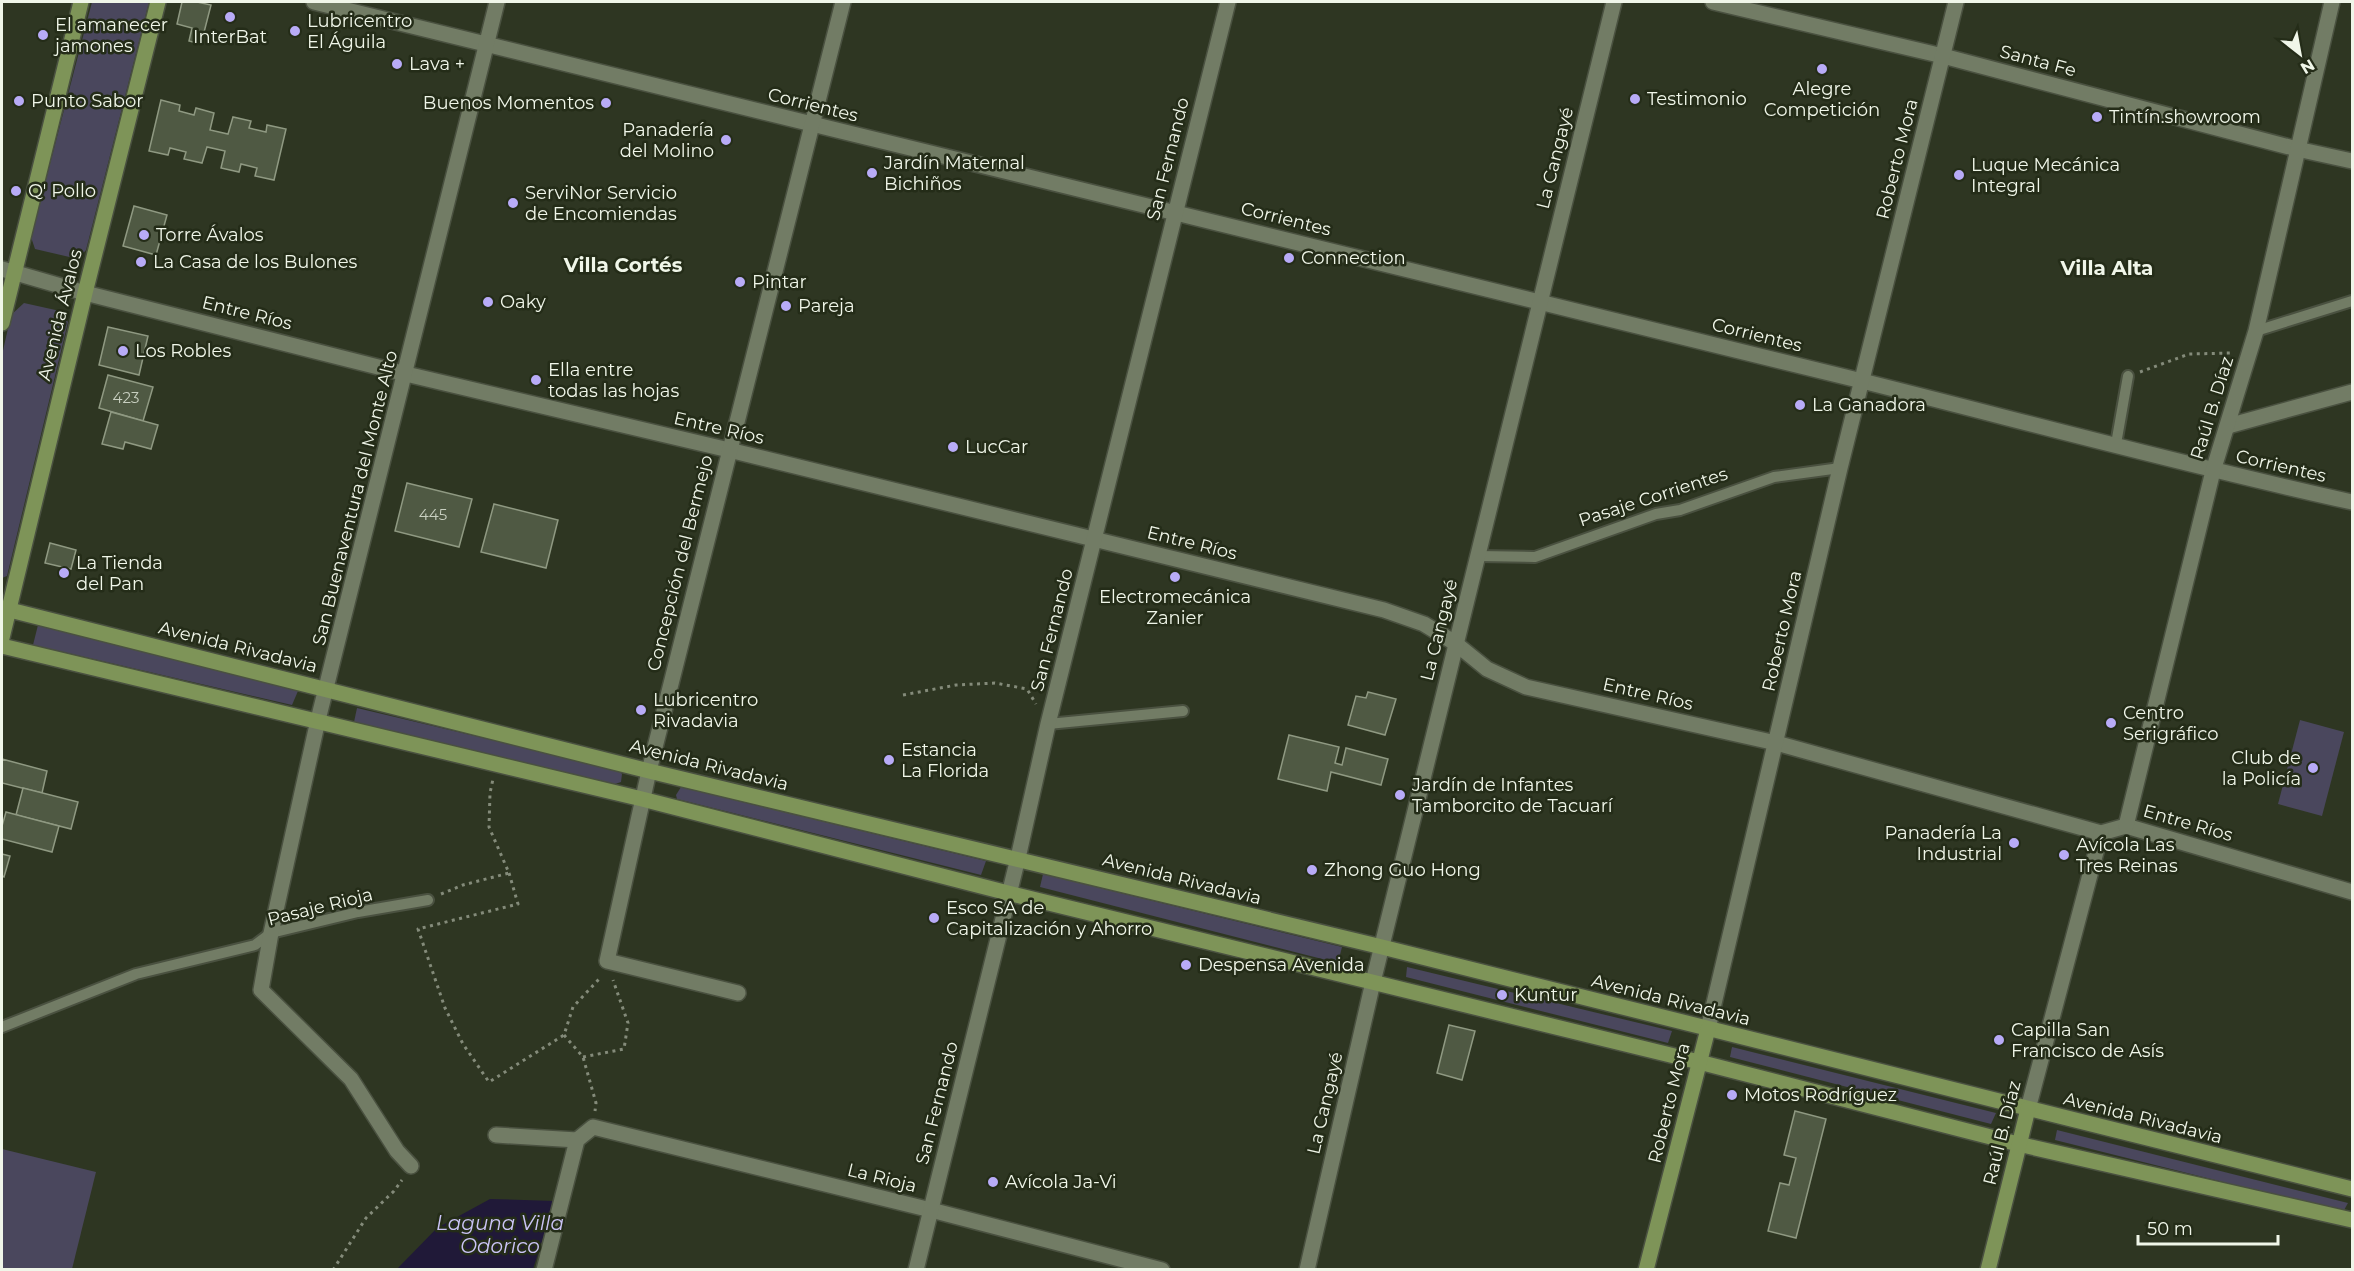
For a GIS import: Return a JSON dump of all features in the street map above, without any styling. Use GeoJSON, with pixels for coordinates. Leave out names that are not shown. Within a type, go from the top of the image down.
{"type":"FeatureCollection","features":[{"type":"Feature","properties":{"kind":"street"},"geometry":{"type":"LineString","coordinates":[[2,323],[8,271],[81,2]]}},
{"type":"Feature","properties":{"kind":"street","name":"Avenida Ávalos"},"geometry":{"type":"LineString","coordinates":[[2,638],[5,610],[158,2]]}},
{"type":"Feature","properties":{"kind":"street","name":"Corrientes"},"geometry":{"type":"LineString","coordinates":[[314,2],[1863,381],[2116,444],[2213,471],[2352,502]]}},
{"type":"Feature","properties":{"kind":"street","name":"San Buenaventura del Monte Alto"},"geometry":{"type":"LineString","coordinates":[[411,1166],[397,1151],[351,1079],[261,990],[271,933],[318,720],[497,2]]}},
{"type":"Feature","properties":{"kind":"street","name":"Concepción del Bermejo"},"geometry":{"type":"LineString","coordinates":[[607,961],[642,799],[843,2]]}},
{"type":"Feature","properties":{"kind":"street","name":"San Fernando"},"geometry":{"type":"LineString","coordinates":[[916,1269],[1018,858],[1048,724],[1228,2]]}},
{"type":"Feature","properties":{"kind":"street","name":"La Cangayé"},"geometry":{"type":"LineString","coordinates":[[1307,1269],[1373,982],[1614,2]]}},
{"type":"Feature","properties":{"kind":"street","name":"Santa Fe"},"geometry":{"type":"LineString","coordinates":[[1713,2],[1943,56],[2298,149],[2352,161]]}},
{"type":"Feature","properties":{"kind":"street","name":"Roberto Mora"},"geometry":{"type":"LineString","coordinates":[[1646,1269],[1708,1029],[1840,468],[1956,2]]}},
{"type":"Feature","properties":{"kind":"street","name":"Raúl B. Díaz"},"geometry":{"type":"LineString","coordinates":[[2126,826],[2213,471],[2256,331],[2332,2]]}},
{"type":"Feature","properties":{"kind":"street","name":"Entre Ríos"},"geometry":{"type":"LineString","coordinates":[[8,271],[85,293],[406,374],[729,450],[1384,610],[1424,624],[1487,669],[1526,687],[1776,743],[2101,832],[2126,826],[2352,892]]}},
{"type":"Feature","properties":{"kind":"street"},"geometry":{"type":"LineString","coordinates":[[2228,426],[2352,392]]}},
{"type":"Feature","properties":{"kind":"street","name":"Avenida Rivadavia"},"geometry":{"type":"LineString","coordinates":[[5,610],[649,771],[1382,947],[2352,1189]]}},
{"type":"Feature","properties":{"kind":"street"},"geometry":{"type":"LineString","coordinates":[[2,646],[642,799],[1008,893],[1699,1062],[2018,1144],[2352,1220]]}},
{"type":"Feature","properties":{"kind":"street","name":"Raúl B. Díaz"},"geometry":{"type":"LineString","coordinates":[[1988,1269],[2018,1144],[2101,832]]}},
{"type":"Feature","properties":{"kind":"street"},"geometry":{"type":"LineString","coordinates":[[607,961],[738,993]]}},
{"type":"Feature","properties":{"kind":"street"},"geometry":{"type":"LineString","coordinates":[[544,1269],[577,1140],[593,1127]]}},
{"type":"Feature","properties":{"kind":"street","name":"La Rioja"},"geometry":{"type":"LineString","coordinates":[[593,1127],[1162,1269]]}},
{"type":"Feature","properties":{"kind":"street"},"geometry":{"type":"LineString","coordinates":[[496,1135],[577,1140]]}},
{"type":"Feature","properties":{"kind":"lane"},"geometry":{"type":"LineString","coordinates":[[2256,331],[2352,301]]}},
{"type":"Feature","properties":{"kind":"lane"},"geometry":{"type":"LineString","coordinates":[[2116,444],[2128,376]]}},
{"type":"Feature","properties":{"kind":"lane","name":"Pasaje Corrientes"},"geometry":{"type":"LineString","coordinates":[[1478,556],[1534,557],[1656,514],[1680,510],[1774,477],[1840,468]]}},
{"type":"Feature","properties":{"kind":"lane"},"geometry":{"type":"LineString","coordinates":[[1048,724],[1183,711]]}},
{"type":"Feature","properties":{"kind":"lane","name":"Pasaje Rioja"},"geometry":{"type":"LineString","coordinates":[[2,1027],[136,974],[255,945],[271,933],[358,912],[429,900]]}},
{"type":"Feature","properties":{"kind":"path"},"geometry":{"type":"LineString","coordinates":[[2128,376],[2190,354],[2249,352]]}},
{"type":"Feature","properties":{"kind":"path"},"geometry":{"type":"LineString","coordinates":[[903,695],[956,685],[995,683],[1027,689],[1048,724]]}},
{"type":"Feature","properties":{"kind":"path"},"geometry":{"type":"LineString","coordinates":[[496,765],[490,793],[489,827],[509,873],[518,904],[418,929],[445,1008],[463,1044],[489,1082],[564,1035],[573,1007],[599,980],[607,961]]}},
{"type":"Feature","properties":{"kind":"path"},"geometry":{"type":"LineString","coordinates":[[429,900],[463,885],[509,873]]}},
{"type":"Feature","properties":{"kind":"path"},"geometry":{"type":"LineString","coordinates":[[583,1057],[624,1049],[628,1023],[607,961]]}},
{"type":"Feature","properties":{"kind":"path"},"geometry":{"type":"LineString","coordinates":[[564,1035],[583,1057],[596,1102],[593,1127]]}},
{"type":"Feature","properties":{"kind":"path"},"geometry":{"type":"LineString","coordinates":[[333,1269],[366,1218],[394,1191],[411,1166]]}},
{"type":"Feature","properties":{"kind":"shaded area"},"geometry":{"type":"Polygon","coordinates":[[[92,2],[149,2],[86,250],[78,259],[35,249],[31,237],[92,2]]]}},
{"type":"Feature","properties":{"kind":"shaded area"},"geometry":{"type":"Polygon","coordinates":[[[24,303],[60,311],[68,322],[7,576],[2,578],[2,355],[11,315],[24,303]]]}},
{"type":"Feature","properties":{"kind":"shaded area"},"geometry":{"type":"Polygon","coordinates":[[[38,625],[298,691],[292,705],[33,645],[38,625]]]}},
{"type":"Feature","properties":{"kind":"shaded area"},"geometry":{"type":"Polygon","coordinates":[[[357,708],[619,770],[622,774],[621,782],[615,784],[354,722],[357,708]]]}},
{"type":"Feature","properties":{"kind":"shaded area"},"geometry":{"type":"Polygon","coordinates":[[[2300,720],[2344,732],[2322,816],[2278,804],[2300,720]]]}},
{"type":"Feature","properties":{"kind":"shaded area"},"geometry":{"type":"Polygon","coordinates":[[[681,787],[986,861],[981,875],[677,799],[676,795],[681,787]]]}},
{"type":"Feature","properties":{"kind":"shaded area"},"geometry":{"type":"Polygon","coordinates":[[[1043,874],[1342,947],[1338,963],[1040,887],[1043,874]]]}},
{"type":"Feature","properties":{"kind":"shaded area"},"geometry":{"type":"Polygon","coordinates":[[[1407,967],[1672,1031],[1668,1043],[1406,977],[1407,967]]]}},
{"type":"Feature","properties":{"kind":"shaded area"},"geometry":{"type":"Polygon","coordinates":[[[1732,1047],[1996,1113],[1991,1124],[1730,1057],[1732,1047]]]}},
{"type":"Feature","properties":{"kind":"shaded area"},"geometry":{"type":"Polygon","coordinates":[[[2057,1130],[2348,1203],[2343,1212],[2055,1140],[2057,1130]]]}},
{"type":"Feature","properties":{"kind":"shaded area"},"geometry":{"type":"Polygon","coordinates":[[[2,1149],[96,1172],[72,1269],[2,1269],[2,1149]]]}},
{"type":"Feature","properties":{"kind":"water","name":"Laguna Villa Odorico"},"geometry":{"type":"Polygon","coordinates":[[[490,1199],[555,1201],[533,1269],[396,1270],[437,1228],[490,1199]]]}},
{"type":"Feature","properties":{"kind":"building"},"geometry":{"type":"Polygon","coordinates":[[[182,2],[211,5],[201,44],[189,41],[192,28],[177,24],[182,2]]]}},
{"type":"Feature","properties":{"kind":"building"},"geometry":{"type":"Polygon","coordinates":[[[161,100],[180,105],[179,111],[194,115],[196,108],[214,113],[210,130],[228,134],[233,117],[251,121],[249,128],[266,132],[267,125],[286,129],[274,180],[255,176],[257,168],[241,164],[239,172],[221,168],[225,151],[207,147],[202,163],[184,159],[186,152],[170,148],[168,155],[149,151],[161,100]]]}},
{"type":"Feature","properties":{"kind":"building","name":"Torre Ávalos"},"geometry":{"type":"Polygon","coordinates":[[[134,206],[167,215],[156,255],[123,246],[134,206]]]}},
{"type":"Feature","properties":{"kind":"building","name":"Los Robles"},"geometry":{"type":"Polygon","coordinates":[[[108,327],[148,336],[139,375],[99,365],[108,327]]]}},
{"type":"Feature","properties":{"kind":"building"},"geometry":{"type":"Polygon","coordinates":[[[108,375],[153,387],[143,421],[99,408],[108,375]]]}},
{"type":"Feature","properties":{"kind":"building"},"geometry":{"type":"Polygon","coordinates":[[[111,412],[158,425],[151,449],[125,442],[123,449],[102,444],[111,412]]]}},
{"type":"Feature","properties":{"kind":"building"},"geometry":{"type":"Polygon","coordinates":[[[407,483],[472,499],[459,547],[395,531],[407,483]]]}},
{"type":"Feature","properties":{"kind":"building"},"geometry":{"type":"Polygon","coordinates":[[[494,504],[558,520],[546,568],[481,552],[494,504]]]}},
{"type":"Feature","properties":{"kind":"building"},"geometry":{"type":"Polygon","coordinates":[[[50,543],[76,550],[71,569],[45,563],[50,543]]]}},
{"type":"Feature","properties":{"kind":"building"},"geometry":{"type":"Polygon","coordinates":[[[1368,692],[1396,699],[1385,735],[1348,725],[1356,696],[1366,698],[1368,692]]]}},
{"type":"Feature","properties":{"kind":"building"},"geometry":{"type":"Polygon","coordinates":[[[1289,735],[1339,747],[1335,763],[1342,765],[1346,748],[1388,759],[1381,785],[1331,772],[1327,791],[1278,779],[1289,735]]]}},
{"type":"Feature","properties":{"kind":"building"},"geometry":{"type":"Polygon","coordinates":[[[2,759],[47,771],[42,793],[2,783],[2,759]]]}},
{"type":"Feature","properties":{"kind":"building"},"geometry":{"type":"Polygon","coordinates":[[[23,788],[78,802],[71,829],[16,815],[23,788]]]}},
{"type":"Feature","properties":{"kind":"building"},"geometry":{"type":"Polygon","coordinates":[[[6,812],[59,826],[52,852],[2,839],[2,826],[6,812]]]}},
{"type":"Feature","properties":{"kind":"building"},"geometry":{"type":"Polygon","coordinates":[[[2,854],[10,856],[4,877],[2,876],[2,854]]]}},
{"type":"Feature","properties":{"kind":"building"},"geometry":{"type":"Polygon","coordinates":[[[1449,1025],[1475,1031],[1462,1080],[1437,1073],[1449,1025]]]}},
{"type":"Feature","properties":{"kind":"building"},"geometry":{"type":"Polygon","coordinates":[[[1795,1111],[1826,1119],[1796,1238],[1768,1231],[1780,1183],[1789,1185],[1796,1158],[1784,1155],[1795,1111]]]}},
{"type":"Feature","properties":{"kind":"place","name":"InterBat"},"geometry":{"type":"Point","coordinates":[230,17]}},
{"type":"Feature","properties":{"kind":"place","name":"Lubricentro El Águila"},"geometry":{"type":"Point","coordinates":[295,31]}},
{"type":"Feature","properties":{"kind":"place","name":"El amanecer jamones"},"geometry":{"type":"Point","coordinates":[43,35]}},
{"type":"Feature","properties":{"kind":"place","name":"Lava +"},"geometry":{"type":"Point","coordinates":[397,64]}},
{"type":"Feature","properties":{"kind":"place","name":"Alegre Competición"},"geometry":{"type":"Point","coordinates":[1822,69]}},
{"type":"Feature","properties":{"kind":"place","name":"Testimonio"},"geometry":{"type":"Point","coordinates":[1635,99]}},
{"type":"Feature","properties":{"kind":"place","name":"Punto Sabor"},"geometry":{"type":"Point","coordinates":[19,101]}},
{"type":"Feature","properties":{"kind":"place","name":"Buenos Momentos"},"geometry":{"type":"Point","coordinates":[606,103]}},
{"type":"Feature","properties":{"kind":"place","name":"Tintín.showroom"},"geometry":{"type":"Point","coordinates":[2097,117]}},
{"type":"Feature","properties":{"kind":"place","name":"Panadería del Molino"},"geometry":{"type":"Point","coordinates":[726,140]}},
{"type":"Feature","properties":{"kind":"place","name":"Jardín Maternal Bichiños"},"geometry":{"type":"Point","coordinates":[872,173]}},
{"type":"Feature","properties":{"kind":"place","name":"Luque Mecánica Integral"},"geometry":{"type":"Point","coordinates":[1959,175]}},
{"type":"Feature","properties":{"kind":"place","name":"Q' Pollo"},"geometry":{"type":"Point","coordinates":[16,191]}},
{"type":"Feature","properties":{"kind":"place","name":"ServiNor Servicio de Encomiendas"},"geometry":{"type":"Point","coordinates":[513,203]}},
{"type":"Feature","properties":{"kind":"place","name":"Torre Ávalos"},"geometry":{"type":"Point","coordinates":[144,235]}},
{"type":"Feature","properties":{"kind":"place","name":"Connection"},"geometry":{"type":"Point","coordinates":[1289,258]}},
{"type":"Feature","properties":{"kind":"place","name":"La Casa de los Bulones"},"geometry":{"type":"Point","coordinates":[141,262]}},
{"type":"Feature","properties":{"kind":"place","name":"Pintar"},"geometry":{"type":"Point","coordinates":[740,282]}},
{"type":"Feature","properties":{"kind":"place","name":"Oaky"},"geometry":{"type":"Point","coordinates":[488,302]}},
{"type":"Feature","properties":{"kind":"place","name":"Pareja"},"geometry":{"type":"Point","coordinates":[786,306]}},
{"type":"Feature","properties":{"kind":"place","name":"Los Robles"},"geometry":{"type":"Point","coordinates":[123,351]}},
{"type":"Feature","properties":{"kind":"place","name":"Ella entre todas las hojas"},"geometry":{"type":"Point","coordinates":[536,380]}},
{"type":"Feature","properties":{"kind":"place","name":"La Ganadora"},"geometry":{"type":"Point","coordinates":[1800,405]}},
{"type":"Feature","properties":{"kind":"place","name":"LucCar"},"geometry":{"type":"Point","coordinates":[953,447]}},
{"type":"Feature","properties":{"kind":"place","name":"La Tienda del Pan"},"geometry":{"type":"Point","coordinates":[64,573]}},
{"type":"Feature","properties":{"kind":"place","name":"Electromecánica Zanier"},"geometry":{"type":"Point","coordinates":[1175,577]}},
{"type":"Feature","properties":{"kind":"place","name":"Lubricentro Rivadavia"},"geometry":{"type":"Point","coordinates":[641,710]}},
{"type":"Feature","properties":{"kind":"place","name":"Centro Serigráfico"},"geometry":{"type":"Point","coordinates":[2111,723]}},
{"type":"Feature","properties":{"kind":"place","name":"Estancia La Florida"},"geometry":{"type":"Point","coordinates":[889,760]}},
{"type":"Feature","properties":{"kind":"place","name":"Club de la Policía"},"geometry":{"type":"Point","coordinates":[2313,768]}},
{"type":"Feature","properties":{"kind":"place","name":"Jardín de Infantes Tamborcito de Tacuarí"},"geometry":{"type":"Point","coordinates":[1400,795]}},
{"type":"Feature","properties":{"kind":"place","name":"Panadería La Industrial"},"geometry":{"type":"Point","coordinates":[2014,843]}},
{"type":"Feature","properties":{"kind":"place","name":"Avícola Las Tres Reinas"},"geometry":{"type":"Point","coordinates":[2064,855]}},
{"type":"Feature","properties":{"kind":"place","name":"Zhong Guo Hong"},"geometry":{"type":"Point","coordinates":[1312,870]}},
{"type":"Feature","properties":{"kind":"place","name":"Esco SA de Capitalización y Ahorro"},"geometry":{"type":"Point","coordinates":[934,918]}},
{"type":"Feature","properties":{"kind":"place","name":"Despensa Avenida"},"geometry":{"type":"Point","coordinates":[1186,965]}},
{"type":"Feature","properties":{"kind":"place","name":"Kuntur"},"geometry":{"type":"Point","coordinates":[1502,995]}},
{"type":"Feature","properties":{"kind":"place","name":"Capilla San Francisco de Asís"},"geometry":{"type":"Point","coordinates":[1999,1040]}},
{"type":"Feature","properties":{"kind":"place","name":"Motos Rodríguez"},"geometry":{"type":"Point","coordinates":[1732,1095]}},
{"type":"Feature","properties":{"kind":"place","name":"Avícola Ja-Vi"},"geometry":{"type":"Point","coordinates":[993,1182]}},
{"type":"Feature","properties":{"kind":"district","name":"Villa Cortés"},"geometry":{"type":"Point","coordinates":[623,265]}},
{"type":"Feature","properties":{"kind":"district","name":"Villa Alta"},"geometry":{"type":"Point","coordinates":[2107,268]}}]}
